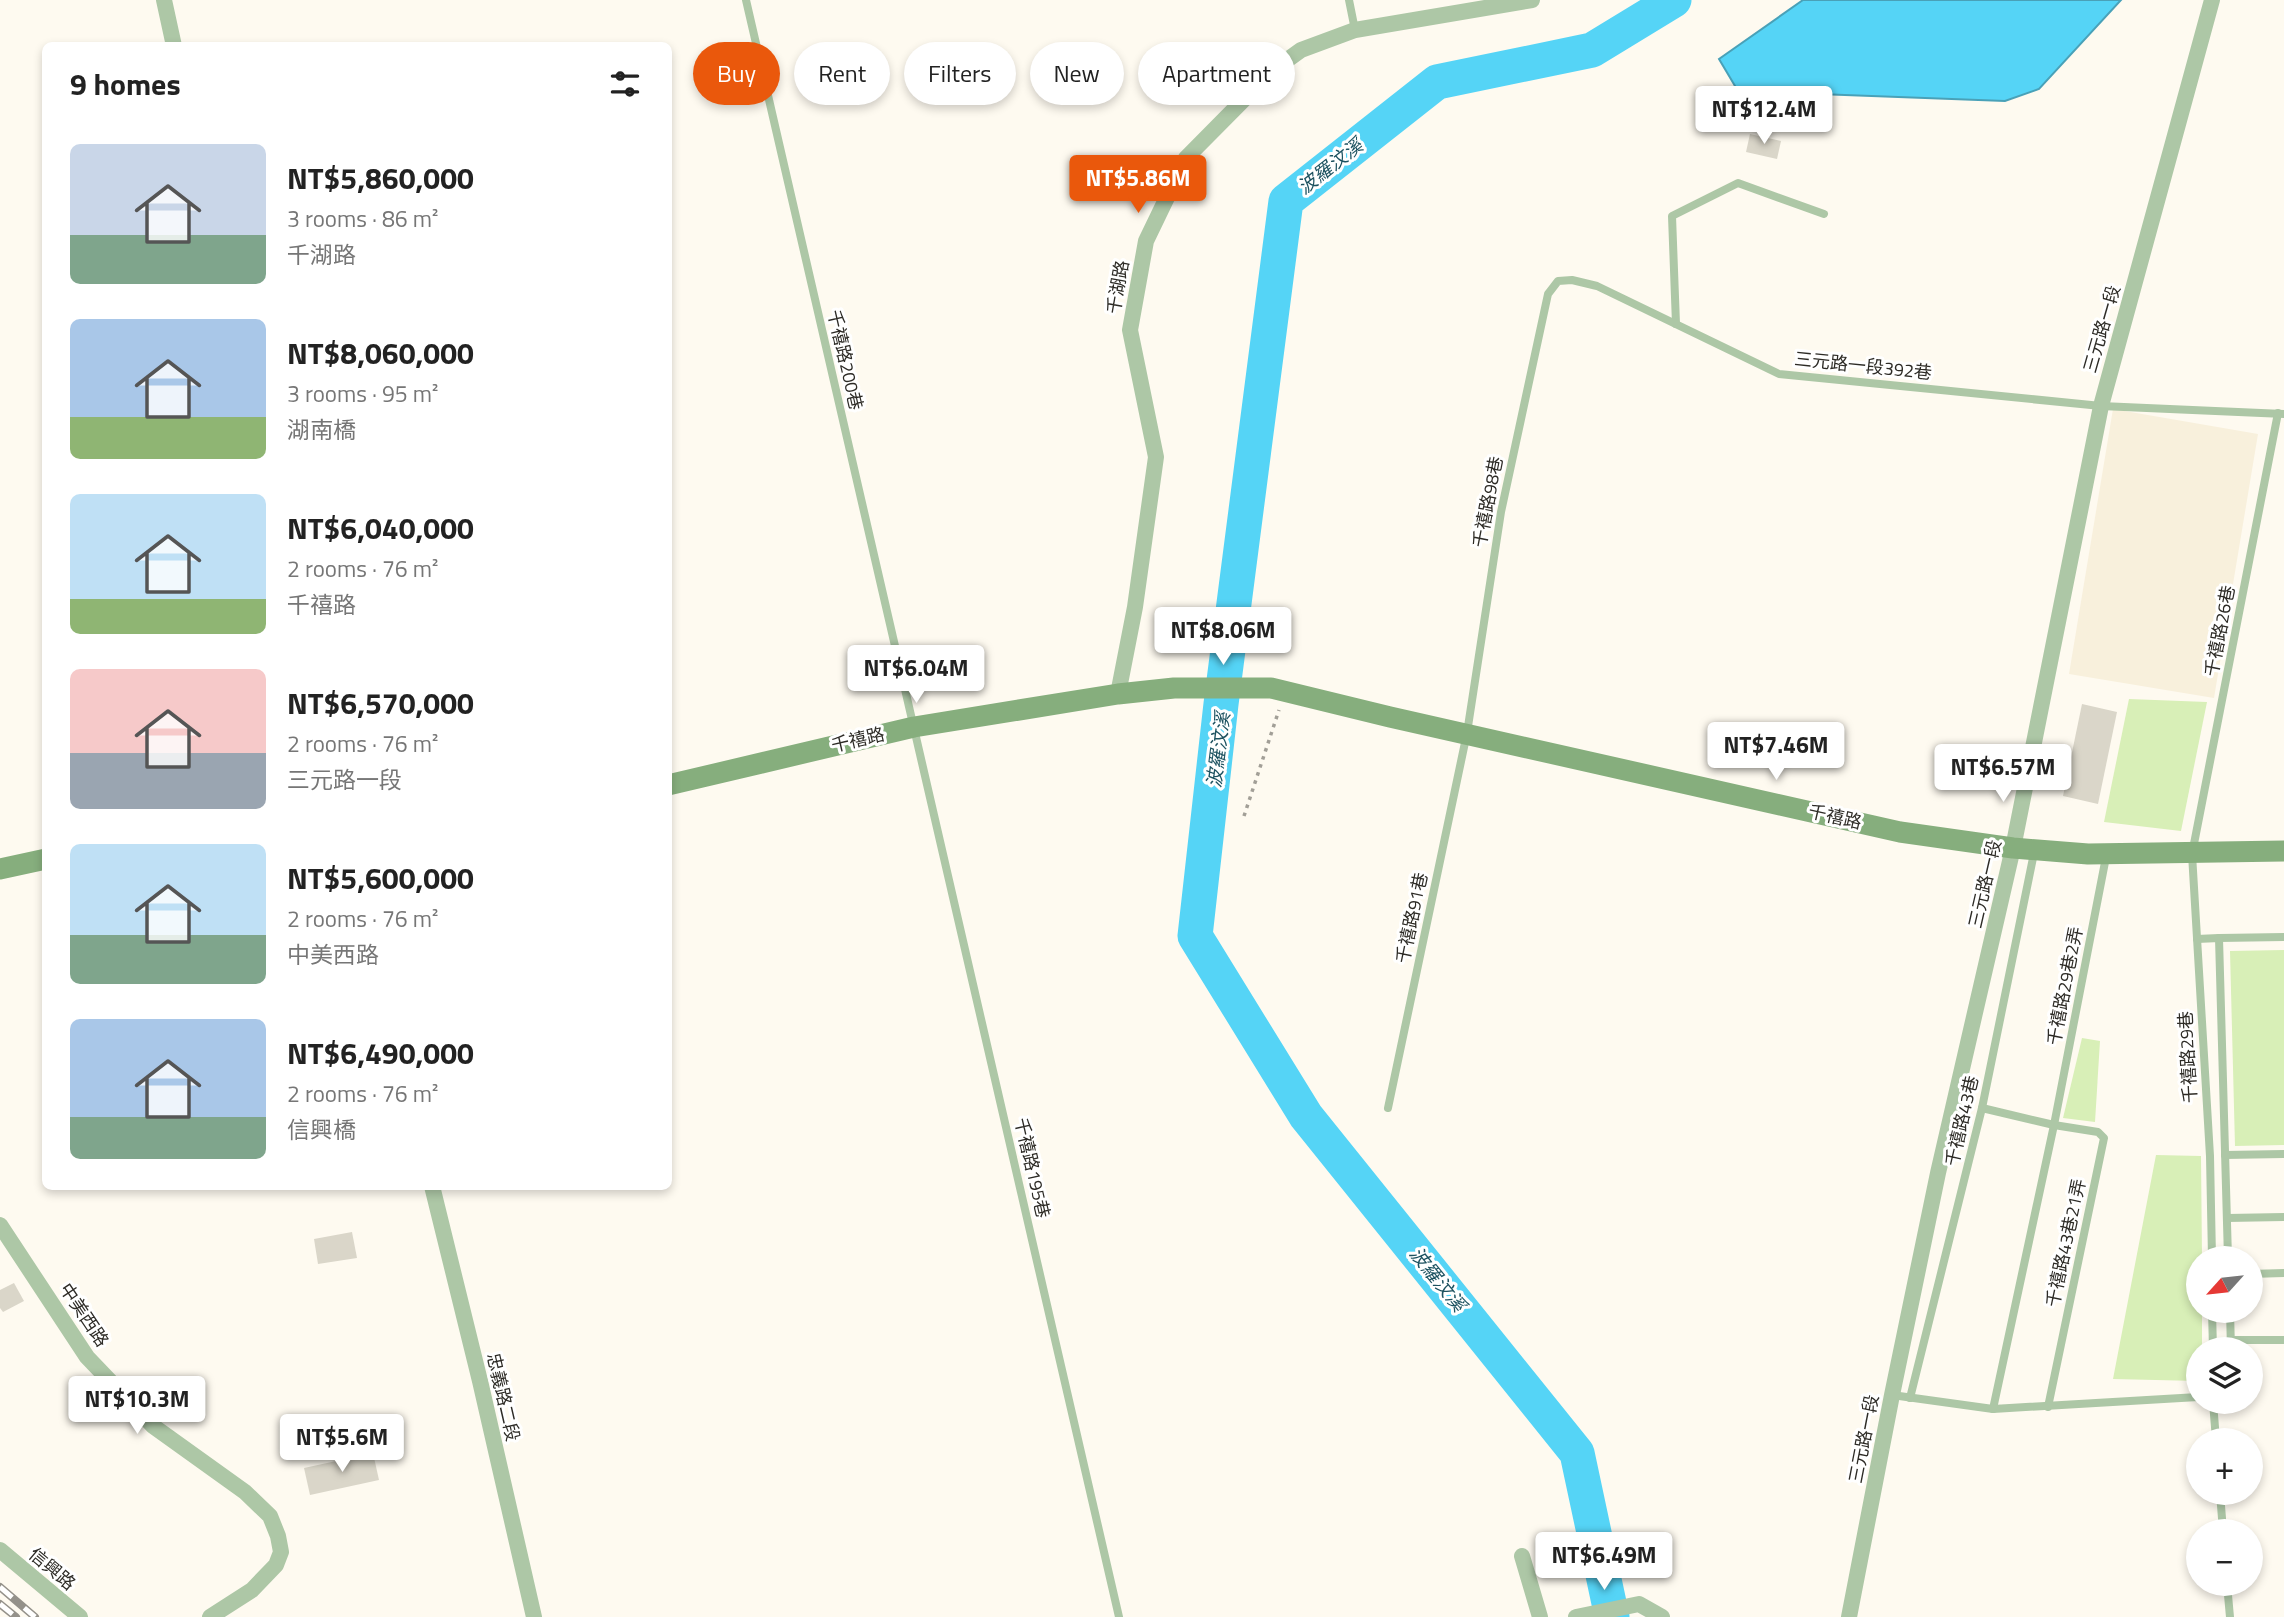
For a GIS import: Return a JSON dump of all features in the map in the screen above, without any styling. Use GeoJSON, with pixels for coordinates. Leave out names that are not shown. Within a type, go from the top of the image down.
{"type":"FeatureCollection","features":[{"type":"Feature","properties":{"kind":"street"},"geometry":{"type":"LineString","coordinates":[[164,0],[173,42]]}},
{"type":"Feature","properties":{"kind":"street","name":"千湖路"},"geometry":{"type":"LineString","coordinates":[[1118,694],[1135,607],[1156,457],[1130,330],[1146,241],[1186,158],[1272,71],[1301,50],[1355,30],[1532,0]]}},
{"type":"Feature","properties":{"kind":"street","name":"三元路一段"},"geometry":{"type":"LineString","coordinates":[[1849,1617],[1938,1173],[2013,848],[2101,406],[2212,0]]}},
{"type":"Feature","properties":{"kind":"street","name":"千禧路"},"geometry":{"type":"LineString","coordinates":[[672,784],[914,727],[1118,694],[1174,688],[1278,690],[1900,832],[2013,848],[2106,854],[2284,851]]}},
{"type":"Feature","properties":{"kind":"street"},"geometry":{"type":"LineString","coordinates":[[0,869],[42,860]]}},
{"type":"Feature","properties":{"kind":"street","name":"忠義路二段"},"geometry":{"type":"LineString","coordinates":[[433,1190],[534,1617]]}},
{"type":"Feature","properties":{"kind":"street","name":"中美西路"},"geometry":{"type":"LineString","coordinates":[[0,1225],[87,1357],[153,1426],[245,1492],[270,1516],[281,1552],[276,1565],[252,1590],[210,1617]]}},
{"type":"Feature","properties":{"kind":"street","name":"信興路"},"geometry":{"type":"LineString","coordinates":[[0,1550],[80,1617]]}},
{"type":"Feature","properties":{"kind":"street"},"geometry":{"type":"LineString","coordinates":[[1522,1556],[1540,1617]]}},
{"type":"Feature","properties":{"kind":"street"},"geometry":{"type":"LineString","coordinates":[[1576,1617],[1639,1604],[1662,1617]]}},
{"type":"Feature","properties":{"kind":"lane","name":"千禧路200巷"},"geometry":{"type":"LineString","coordinates":[[746,0],[914,727]]}},
{"type":"Feature","properties":{"kind":"lane"},"geometry":{"type":"LineString","coordinates":[[1349,0],[1355,30]]}},
{"type":"Feature","properties":{"kind":"lane"},"geometry":{"type":"LineString","coordinates":[[1676,324],[1672,216],[1738,183],[1824,214]]}},
{"type":"Feature","properties":{"kind":"lane","name":"三元路一段392巷"},"geometry":{"type":"LineString","coordinates":[[1558,281],[1573,280],[1597,286],[1779,374],[2101,406],[2281,413]]}},
{"type":"Feature","properties":{"kind":"lane","name":"千禧路98巷"},"geometry":{"type":"LineString","coordinates":[[1467,733],[1500,512],[1548,294],[1558,281]]}},
{"type":"Feature","properties":{"kind":"lane","name":"千禧路26巷"},"geometry":{"type":"LineString","coordinates":[[2192,854],[2281,413]]}},
{"type":"Feature","properties":{"kind":"lane","name":"千禧路195巷"},"geometry":{"type":"LineString","coordinates":[[914,727],[1119,1617]]}},
{"type":"Feature","properties":{"kind":"lane","name":"千禧路91巷"},"geometry":{"type":"LineString","coordinates":[[1388,1108],[1467,733]]}},
{"type":"Feature","properties":{"kind":"lane","name":"千禧路43巷"},"geometry":{"type":"LineString","coordinates":[[1910,1398],[1982,1108],[2035,850]]}},
{"type":"Feature","properties":{"kind":"lane","name":"千禧路29巷2弄"},"geometry":{"type":"LineString","coordinates":[[2054,1125],[2106,854]]}},
{"type":"Feature","properties":{"kind":"lane","name":"千禧路29巷"},"geometry":{"type":"LineString","coordinates":[[2192,854],[2210,1156],[2212,1246]]}},
{"type":"Feature","properties":{"kind":"lane"},"geometry":{"type":"LineString","coordinates":[[2197,939],[2284,937]]}},
{"type":"Feature","properties":{"kind":"lane"},"geometry":{"type":"LineString","coordinates":[[2219,938],[2228,1246]]}},
{"type":"Feature","properties":{"kind":"lane","name":"千禧路43巷21弄"},"geometry":{"type":"LineString","coordinates":[[1982,1108],[2098,1132],[2104,1138],[2048,1407]]}},
{"type":"Feature","properties":{"kind":"lane","name":"千禧路43巷21弄"},"geometry":{"type":"LineString","coordinates":[[1993,1409],[2054,1125]]}},
{"type":"Feature","properties":{"kind":"lane"},"geometry":{"type":"LineString","coordinates":[[2225,1155],[2284,1154]]}},
{"type":"Feature","properties":{"kind":"lane"},"geometry":{"type":"LineString","coordinates":[[2227,1218],[2284,1217]]}},
{"type":"Feature","properties":{"kind":"lane"},"geometry":{"type":"LineString","coordinates":[[2263,1274],[2284,1273]]}},
{"type":"Feature","properties":{"kind":"lane"},"geometry":{"type":"LineString","coordinates":[[2263,1342],[2284,1340]]}},
{"type":"Feature","properties":{"kind":"lane"},"geometry":{"type":"LineString","coordinates":[[1892,1395],[1993,1409],[2186,1398]]}},
{"type":"Feature","properties":{"kind":"lane"},"geometry":{"type":"LineString","coordinates":[[2228,1596],[2230,1617]]}},
{"type":"Feature","properties":{"kind":"path"},"geometry":{"type":"LineString","coordinates":[[1244,816],[1278,690]]}},
{"type":"Feature","properties":{"kind":"shaded area"},"geometry":{"type":"Polygon","coordinates":[[[2113,409],[2258,434],[2214,698],[2069,674],[2113,409]]]}},
{"type":"Feature","properties":{"kind":"green space"},"geometry":{"type":"Polygon","coordinates":[[[2129,699],[2207,702],[2181,831],[2104,822],[2129,699]]]}},
{"type":"Feature","properties":{"kind":"green space"},"geometry":{"type":"Polygon","coordinates":[[[2284,950],[2284,1145],[2235,1146],[2230,951],[2284,950]]]}},
{"type":"Feature","properties":{"kind":"green space"},"geometry":{"type":"Polygon","coordinates":[[[2082,1038],[2100,1041],[2095,1122],[2063,1118],[2082,1038]]]}},
{"type":"Feature","properties":{"kind":"green space"},"geometry":{"type":"Polygon","coordinates":[[[2156,1155],[2201,1156],[2202,1246],[2186,1246],[2186,1323],[2202,1323],[2202,1337],[2186,1337],[2186,1381],[2113,1379],[2156,1155]]]}},
{"type":"Feature","properties":{"kind":"water"},"geometry":{"type":"Polygon","coordinates":[[[1803,0],[2121,0],[2039,89],[2005,101],[1738,91],[1719,59],[1803,0]]]}},
{"type":"Feature","properties":{"kind":"building"},"geometry":{"type":"Polygon","coordinates":[[[1750,134],[1781,141],[1777,159],[1746,152],[1750,134]]]}},
{"type":"Feature","properties":{"kind":"building"},"geometry":{"type":"Polygon","coordinates":[[[2082,704],[2117,712],[2098,804],[2063,796],[2082,704]]]}},
{"type":"Feature","properties":{"kind":"building"},"geometry":{"type":"Polygon","coordinates":[[[352,1232],[357,1258],[318,1264],[314,1239],[352,1232]]]}},
{"type":"Feature","properties":{"kind":"building"},"geometry":{"type":"Polygon","coordinates":[[[14,1283],[24,1301],[3,1312],[0,1308],[0,1290],[14,1283]]]}},
{"type":"Feature","properties":{"kind":"building"},"geometry":{"type":"Polygon","coordinates":[[[373,1453],[379,1480],[310,1495],[304,1468],[373,1453]]]}},
{"type":"Feature","properties":{"kind":"waterway","name":"波羅汶溪"},"geometry":{"type":"LineString","coordinates":[[1612,1617],[1577,1453],[1306,1116],[1195,936],[1221,704],[1286,201],[1437,82],[1592,50],[1674,0]]}},
{"type":"Feature","properties":{"kind":"railway"},"geometry":{"type":"LineString","coordinates":[[0,1587],[35,1617]]}},
{"type":"Feature","properties":{"kind":"railway"},"geometry":{"type":"LineString","coordinates":[[0,1604],[16,1617]]}}]}
